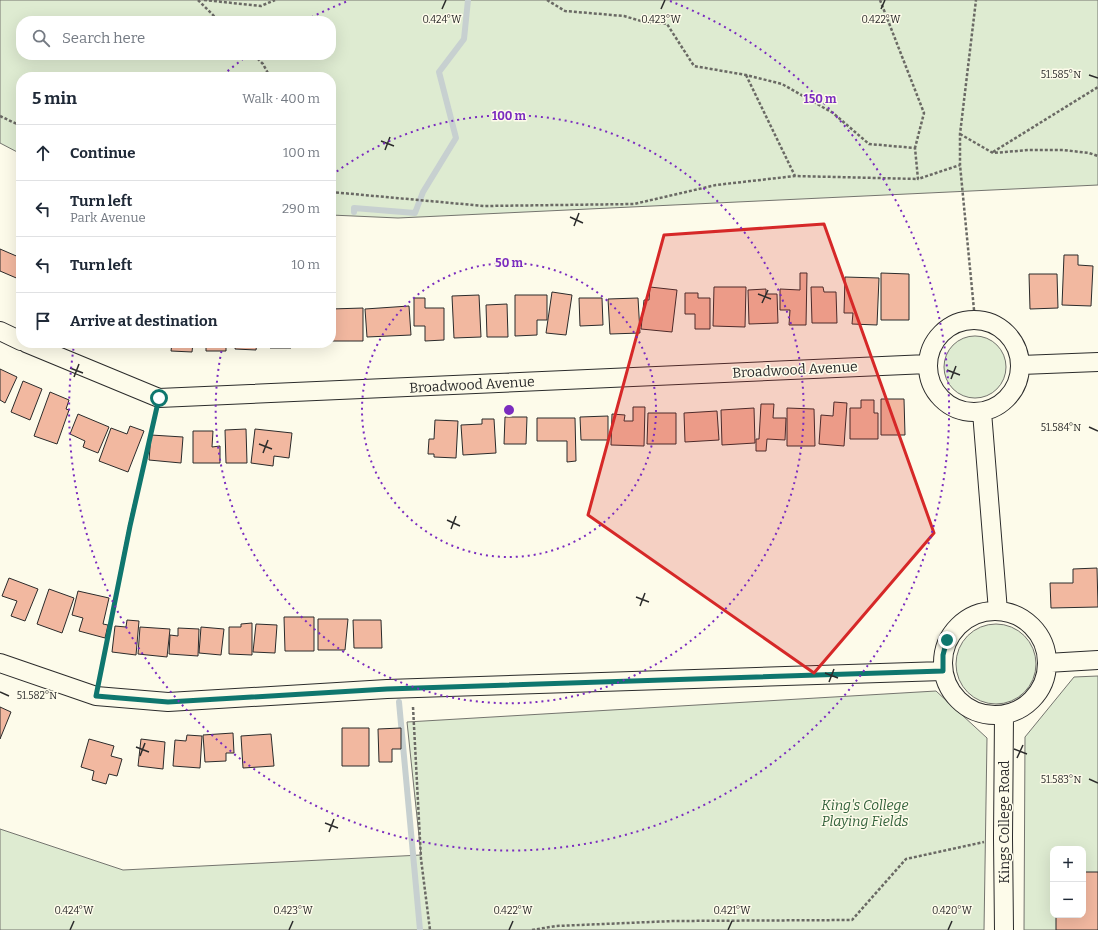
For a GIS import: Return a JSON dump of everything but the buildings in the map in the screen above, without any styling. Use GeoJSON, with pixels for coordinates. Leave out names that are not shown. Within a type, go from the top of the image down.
{"type":"FeatureCollection","features":[{"type":"Feature","properties":{"kind":"street"},"geometry":{"type":"LineString","coordinates":[[975,320],[992,324],[1005,332],[1015,344],[1021,365],[1018,381],[1009,397],[996,407],[982,412],[966,412],[949,405],[937,394],[930,380],[928,364],[931,349],[944,332],[958,323],[975,320]]}},
{"type":"Feature","properties":{"kind":"street"},"geometry":{"type":"LineString","coordinates":[[0,331],[16,339]]}},
{"type":"Feature","properties":{"kind":"street","name":"Broadwood Avenue"},"geometry":{"type":"LineString","coordinates":[[38,348],[159,398],[928,364]]}},
{"type":"Feature","properties":{"kind":"street"},"geometry":{"type":"LineString","coordinates":[[1021,365],[1098,362]]}},
{"type":"Feature","properties":{"kind":"street"},"geometry":{"type":"LineString","coordinates":[[982,412],[998,611]]}},
{"type":"Feature","properties":{"kind":"street"},"geometry":{"type":"LineString","coordinates":[[998,611],[1013,614],[1027,622],[1038,633],[1045,648],[1047,663],[1044,681],[1035,697],[1021,708],[1004,715],[987,715],[971,710],[958,700],[948,687],[943,671],[943,655],[947,640],[956,628],[968,618],[982,612],[998,611]]}},
{"type":"Feature","properties":{"kind":"street"},"geometry":{"type":"LineString","coordinates":[[1047,663],[1098,660]]}},
{"type":"Feature","properties":{"kind":"street"},"geometry":{"type":"LineString","coordinates":[[0,663],[96,696],[168,702],[411,688],[943,671]]}},
{"type":"Feature","properties":{"kind":"street","name":"Kings College Road"},"geometry":{"type":"LineString","coordinates":[[1004,715],[1004,930]]}},
{"type":"Feature","properties":{"kind":"path"},"geometry":{"type":"LineString","coordinates":[[198,0],[214,16]]}},
{"type":"Feature","properties":{"kind":"path"},"geometry":{"type":"LineString","coordinates":[[204,0],[261,6],[276,0]]}},
{"type":"Feature","properties":{"kind":"path"},"geometry":{"type":"LineString","coordinates":[[547,0],[565,11],[624,16],[641,21],[667,24],[694,66],[746,75],[782,84],[833,113],[869,144],[915,148]]}},
{"type":"Feature","properties":{"kind":"path"},"geometry":{"type":"LineString","coordinates":[[880,0],[924,113],[915,148],[918,179]]}},
{"type":"Feature","properties":{"kind":"path"},"geometry":{"type":"LineString","coordinates":[[975,320],[960,165],[960,134],[976,0]]}},
{"type":"Feature","properties":{"kind":"path"},"geometry":{"type":"LineString","coordinates":[[259,60],[267,72]]}},
{"type":"Feature","properties":{"kind":"path"},"geometry":{"type":"LineString","coordinates":[[746,75],[796,176]]}},
{"type":"Feature","properties":{"kind":"path"},"geometry":{"type":"LineString","coordinates":[[993,153],[1098,87]]}},
{"type":"Feature","properties":{"kind":"path"},"geometry":{"type":"LineString","coordinates":[[0,116],[16,124]]}},
{"type":"Feature","properties":{"kind":"path"},"geometry":{"type":"LineString","coordinates":[[960,134],[993,153],[1029,150],[1063,150],[1089,153],[1098,156]]}},
{"type":"Feature","properties":{"kind":"path"},"geometry":{"type":"LineString","coordinates":[[336,192],[484,206],[634,204],[716,185],[796,176],[918,179],[960,165]]}},
{"type":"Feature","properties":{"kind":"path"},"geometry":{"type":"LineString","coordinates":[[96,696],[130,526],[159,398]]}},
{"type":"Feature","properties":{"kind":"path"},"geometry":{"type":"LineString","coordinates":[[411,688],[421,859],[430,930]]}},
{"type":"Feature","properties":{"kind":"path"},"geometry":{"type":"LineString","coordinates":[[532,930],[556,926],[674,921],[852,920],[906,859],[1003,838]]}},
{"type":"Feature","properties":{"kind":"highlighted area"},"geometry":{"type":"Polygon","coordinates":[[[824,224],[934,533],[814,673],[588,515],[664,235],[824,224]]]}},
{"type":"Feature","properties":{"kind":"green space"},"geometry":{"type":"Polygon","coordinates":[[[0,0],[1098,0],[1098,185],[398,218],[336,215],[336,72],[16,72],[16,151],[0,143],[0,0]]]}},
{"type":"Feature","properties":{"kind":"green space"},"geometry":{"type":"Polygon","coordinates":[[[969,336],[981,336],[997,345],[1004,355],[1006,367],[1004,379],[997,389],[981,398],[969,398],[958,393],[949,384],[944,373],[944,361],[949,350],[958,341],[969,336]]]}},
{"type":"Feature","properties":{"kind":"green space"},"geometry":{"type":"Polygon","coordinates":[[[996,624],[1011,627],[1024,636],[1033,649],[1036,664],[1033,679],[1024,692],[1011,701],[996,704],[981,701],[968,692],[959,679],[956,664],[959,649],[968,636],[981,627],[996,624]]]}},
{"type":"Feature","properties":{"kind":"green space"},"geometry":{"type":"Polygon","coordinates":[[[1098,676],[1098,930],[1024,930],[1025,737],[1074,677],[1098,676]]]}},
{"type":"Feature","properties":{"kind":"green space","name":"King's College Playing Fields"},"geometry":{"type":"Polygon","coordinates":[[[936,691],[987,738],[984,930],[0,930],[0,829],[123,870],[421,855],[407,722],[936,691]]]}},
{"type":"Feature","properties":{"kind":"waterway"},"geometry":{"type":"LineString","coordinates":[[354,212],[354,208],[415,213],[423,192],[456,138],[439,72],[464,39],[468,0]]}},
{"type":"Feature","properties":{"kind":"waterway"},"geometry":{"type":"LineString","coordinates":[[399,702],[420,930]]}},
{"type":"Feature","properties":{"kind":"route"},"geometry":{"type":"LineString","coordinates":[[159,398],[130,526],[96,696],[168,702],[387,689],[943,671],[943,655],[947,640]]}}]}
